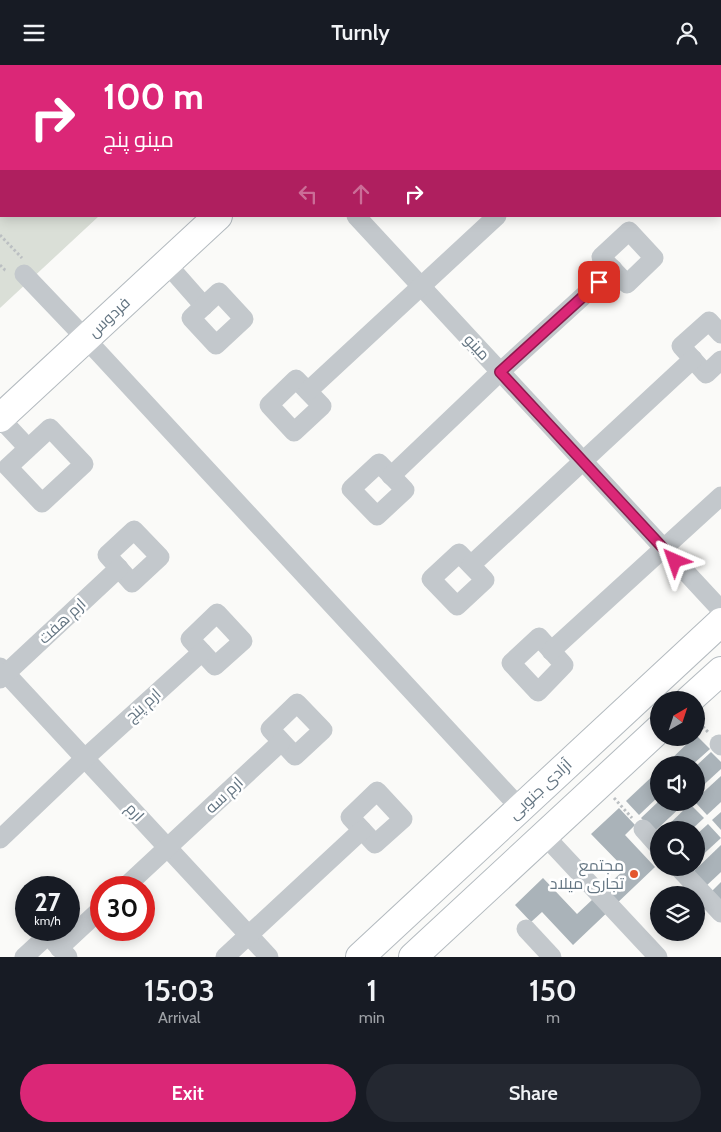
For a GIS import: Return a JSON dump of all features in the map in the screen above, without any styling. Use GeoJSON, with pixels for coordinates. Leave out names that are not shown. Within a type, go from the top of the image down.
{"type":"FeatureCollection","features":[{"type":"Feature","properties":{"kind":"main road","name":"فردوس"},"geometry":{"type":"LineString","coordinates":[[0,418],[217,217]]}},
{"type":"Feature","properties":{"kind":"main road","name":"آزادی جنوبی"},"geometry":{"type":"LineString","coordinates":[[360,957],[721,621]]}},
{"type":"Feature","properties":{"kind":"main road"},"geometry":{"type":"LineString","coordinates":[[699,691],[721,671]]}},
{"type":"Feature","properties":{"kind":"main road"},"geometry":{"type":"LineString","coordinates":[[659,679],[670,691]]}},
{"type":"Feature","properties":{"kind":"main road"},"geometry":{"type":"LineString","coordinates":[[413,957],[650,737]]}},
{"type":"Feature","properties":{"kind":"street","name":"مینو"},"geometry":{"type":"LineString","coordinates":[[357,217],[721,610]]}},
{"type":"Feature","properties":{"kind":"street"},"geometry":{"type":"LineString","coordinates":[[308,391],[496,217]]}},
{"type":"Feature","properties":{"kind":"street"},"geometry":{"type":"LineString","coordinates":[[167,263],[204,306]]}},
{"type":"Feature","properties":{"kind":"street"},"geometry":{"type":"LineString","coordinates":[[391,476],[500,372],[613,269]]}},
{"type":"Feature","properties":{"kind":"street"},"geometry":{"type":"LineString","coordinates":[[24,274],[520,808]]}},
{"type":"Feature","properties":{"kind":"street"},"geometry":{"type":"LineString","coordinates":[[721,334],[709,321],[681,347],[706,373],[721,360]]}},
{"type":"Feature","properties":{"kind":"street"},"geometry":{"type":"LineString","coordinates":[[471,565],[693,359]]}},
{"type":"Feature","properties":{"kind":"street"},"geometry":{"type":"LineString","coordinates":[[0,418],[28,448]]}},
{"type":"Feature","properties":{"kind":"street"},"geometry":{"type":"LineString","coordinates":[[551,651],[721,496]]}},
{"type":"Feature","properties":{"kind":"street","name":"ارم هفت"},"geometry":{"type":"LineString","coordinates":[[2,673],[119,568]]}},
{"type":"Feature","properties":{"kind":"street","name":"ارم پنج"},"geometry":{"type":"LineString","coordinates":[[0,839],[202,652]]}},
{"type":"Feature","properties":{"kind":"street","name":"ارم"},"geometry":{"type":"LineString","coordinates":[[2,673],[85,759],[269,957]]}},
{"type":"Feature","properties":{"kind":"street","name":"ارم سه"},"geometry":{"type":"LineString","coordinates":[[137,876],[281,742]]}},
{"type":"Feature","properties":{"kind":"street"},"geometry":{"type":"LineString","coordinates":[[643,829],[650,837]]}},
{"type":"Feature","properties":{"kind":"street"},"geometry":{"type":"LineString","coordinates":[[225,957],[362,830]]}},
{"type":"Feature","properties":{"kind":"street"},"geometry":{"type":"LineString","coordinates":[[544,835],[658,957]]}},
{"type":"Feature","properties":{"kind":"street"},"geometry":{"type":"LineString","coordinates":[[686,876],[721,913]]}},
{"type":"Feature","properties":{"kind":"street"},"geometry":{"type":"LineString","coordinates":[[24,957],[48,935],[64,953],[90,922]]}},
{"type":"Feature","properties":{"kind":"street"},"geometry":{"type":"LineString","coordinates":[[526,929],[552,957]]}},
{"type":"Feature","properties":{"kind":"path"},"geometry":{"type":"LineString","coordinates":[[600,783],[643,829]]}},
{"type":"Feature","properties":{"kind":"shaded area"},"geometry":{"type":"Polygon","coordinates":[[[0,217],[98,217],[0,308],[0,217]]]}},
{"type":"Feature","properties":{"kind":"building"},"geometry":{"type":"Polygon","coordinates":[[[705,744],[710,749],[702,756],[674,756],[685,746],[705,746],[705,744]]]}},
{"type":"Feature","properties":{"kind":"building"},"geometry":{"type":"Polygon","coordinates":[[[711,752],[721,762],[721,769],[705,784],[705,758],[711,752]]]}},
{"type":"Feature","properties":{"kind":"building"},"geometry":{"type":"Polygon","coordinates":[[[721,776],[721,802],[707,815],[703,811],[705,811],[705,791],[721,776]]]}},
{"type":"Feature","properties":{"kind":"building"},"geometry":{"type":"Polygon","coordinates":[[[650,778],[650,805],[639,815],[626,801],[650,778]]]}},
{"type":"Feature","properties":{"kind":"building","name":"مجتمع تجاری میلاد"},"geometry":{"type":"Polygon","coordinates":[[[619,808],[635,825],[625,835],[650,862],[650,872],[573,945],[542,912],[531,922],[515,905],[543,878],[577,914],[625,869],[591,834],[619,808]]]}},
{"type":"Feature","properties":{"kind":"building"},"geometry":{"type":"Polygon","coordinates":[[[650,810],[676,811],[666,821],[650,821],[650,828],[641,818],[650,810]]]}},
{"type":"Feature","properties":{"kind":"building"},"geometry":{"type":"Polygon","coordinates":[[[683,811],[697,811],[704,818],[701,821],[672,821],[683,811]]]}},
{"type":"Feature","properties":{"kind":"building"},"geometry":{"type":"Polygon","coordinates":[[[721,812],[721,830],[712,820],[721,812]]]}},
{"type":"Feature","properties":{"kind":"building"},"geometry":{"type":"Polygon","coordinates":[[[708,824],[721,838],[705,853],[705,827],[708,824]]]}},
{"type":"Feature","properties":{"kind":"building"},"geometry":{"type":"Polygon","coordinates":[[[721,845],[721,872],[705,887],[695,876],[705,876],[705,860],[721,845]]]}},
{"type":"Feature","properties":{"kind":"building"},"geometry":{"type":"Polygon","coordinates":[[[721,882],[721,903],[711,892],[721,882]]]}},
{"type":"Feature","properties":{"kind":"place","name":"مجتمع تجاری میلاد"},"geometry":{"type":"Point","coordinates":[634,874]}},
{"type":"Feature","properties":{"kind":"route"},"geometry":{"type":"LineString","coordinates":[[599,282],[500,372],[675,561]]}}]}
